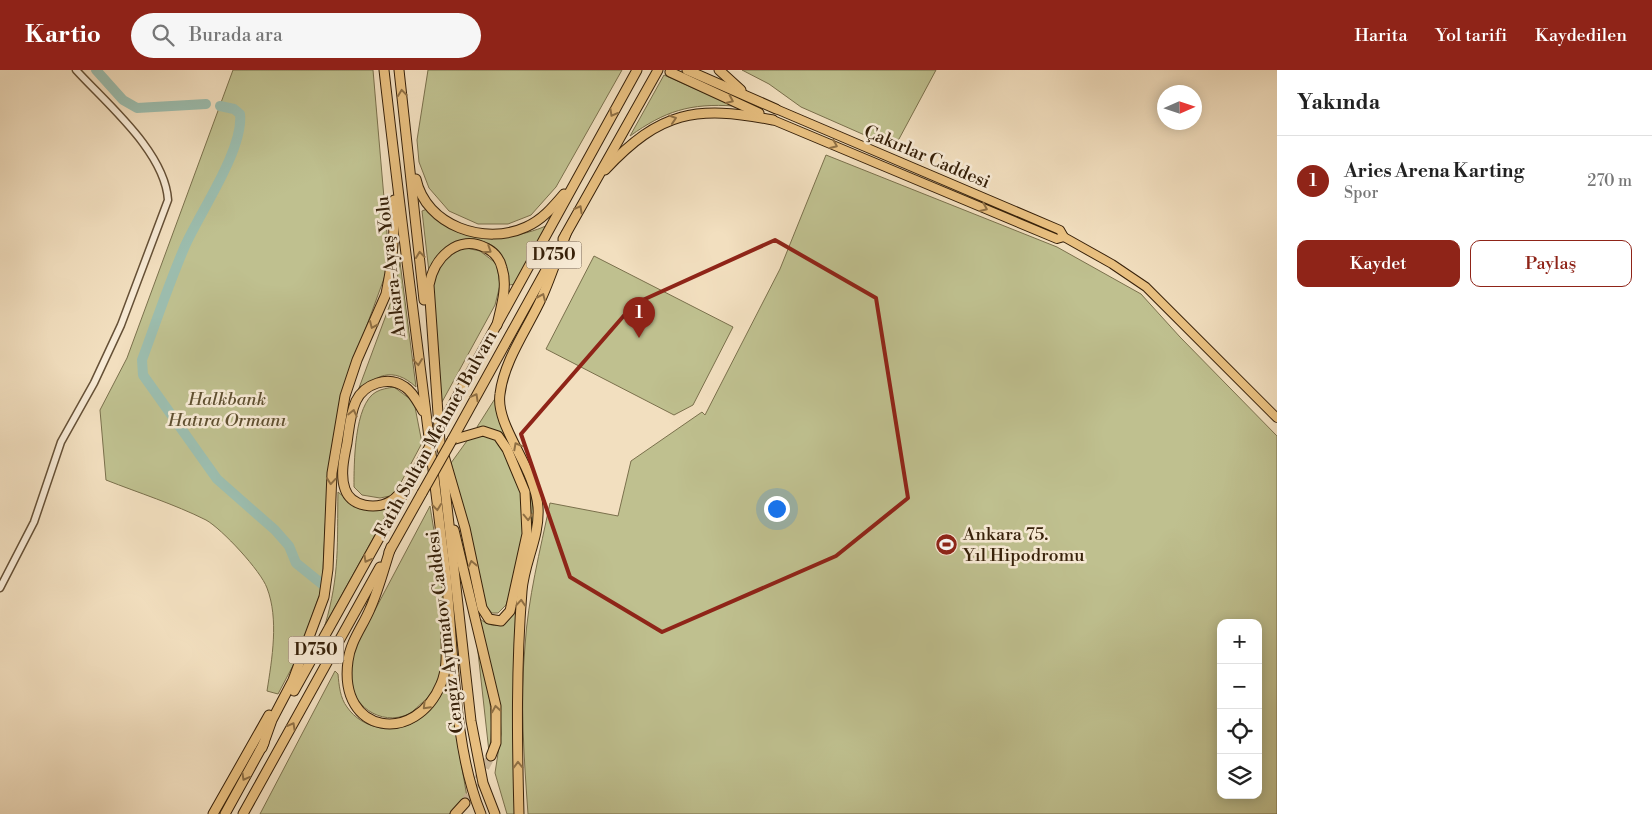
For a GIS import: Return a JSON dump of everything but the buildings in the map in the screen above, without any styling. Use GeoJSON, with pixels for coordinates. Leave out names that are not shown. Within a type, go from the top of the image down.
{"type":"FeatureCollection","features":[{"type":"Feature","properties":{"kind":"highway","name":"Ankara-Ayaş Yolu"},"geometry":{"type":"LineString","coordinates":[[384,70],[431,459]]}},
{"type":"Feature","properties":{"kind":"highway","name":"Ankara-Ayaş Yolu"},"geometry":{"type":"LineString","coordinates":[[399,70],[410,154],[440,442]]}},
{"type":"Feature","properties":{"kind":"highway","name":"Fatih Sultan Mehmet Bulvarı"},"geometry":{"type":"LineString","coordinates":[[225,814],[637,70]]}},
{"type":"Feature","properties":{"kind":"highway","name":"Fatih Sultan Mehmet Bulvarı"},"geometry":{"type":"LineString","coordinates":[[242,814],[658,70]]}},
{"type":"Feature","properties":{"kind":"highway"},"geometry":{"type":"LineString","coordinates":[[686,70],[776,109]]}},
{"type":"Feature","properties":{"kind":"highway"},"geometry":{"type":"LineString","coordinates":[[719,70],[735,86],[776,109]]}},
{"type":"Feature","properties":{"kind":"highway"},"geometry":{"type":"LineString","coordinates":[[670,72],[773,120]]}},
{"type":"Feature","properties":{"kind":"highway"},"geometry":{"type":"LineString","coordinates":[[595,181],[634,141],[667,120],[701,113],[721,112],[773,120]]}},
{"type":"Feature","properties":{"kind":"highway"},"geometry":{"type":"LineString","coordinates":[[262,748],[272,720],[293,680],[327,584],[332,473],[345,396],[357,360],[386,294],[394,250],[392,140]]}},
{"type":"Feature","properties":{"kind":"highway"},"geometry":{"type":"LineString","coordinates":[[410,154],[416,183],[429,207],[452,225],[481,234],[511,232],[539,219],[577,179]]}},
{"type":"Feature","properties":{"kind":"highway"},"geometry":{"type":"LineString","coordinates":[[519,814],[517,706],[522,588],[536,538],[538,511],[528,468],[501,416],[499,395],[508,365],[543,296],[566,234]]}},
{"type":"Feature","properties":{"kind":"highway"},"geometry":{"type":"LineString","coordinates":[[452,440],[483,431],[498,436],[507,449],[525,492],[527,534],[510,611],[501,620],[488,619],[482,608],[465,528],[440,442],[429,292],[435,268],[451,248],[466,243],[481,245],[496,255],[500,262],[504,281],[497,325]]}},
{"type":"Feature","properties":{"kind":"highway"},"geometry":{"type":"LineString","coordinates":[[408,486],[391,501],[378,506],[358,503],[350,497],[345,488],[343,474],[352,411],[360,394],[366,388],[380,382],[398,383],[406,387],[425,414]]}},
{"type":"Feature","properties":{"kind":"highway","name":"Cengiz Aytmatov Caddesi"},"geometry":{"type":"LineString","coordinates":[[440,442],[471,722],[483,782],[495,814]]}},
{"type":"Feature","properties":{"kind":"highway","name":"Cengiz Aytmatov Caddesi"},"geometry":{"type":"LineString","coordinates":[[431,459],[446,576],[464,752],[472,788],[481,814]]}},
{"type":"Feature","properties":{"kind":"highway"},"geometry":{"type":"LineString","coordinates":[[445,499],[496,706],[497,732],[491,756]]}},
{"type":"Feature","properties":{"kind":"highway"},"geometry":{"type":"LineString","coordinates":[[391,547],[370,609],[348,659],[347,687],[353,704],[367,718],[388,724],[409,720],[422,711],[439,690],[446,663],[446,576]]}},
{"type":"Feature","properties":{"kind":"highway"},"geometry":{"type":"LineString","coordinates":[[214,814],[301,658]]}},
{"type":"Feature","properties":{"kind":"highway"},"geometry":{"type":"LineString","coordinates":[[455,814],[465,804]]}},
{"type":"Feature","properties":{"kind":"main road","name":"Çakırlar Caddesi"},"geometry":{"type":"LineString","coordinates":[[776,109],[1060,230],[1064,237],[1112,264],[1146,287],[1277,418]]}},
{"type":"Feature","properties":{"kind":"main road","name":"Çakırlar Caddesi"},"geometry":{"type":"LineString","coordinates":[[773,120],[1057,239],[1064,237]]}},
{"type":"Feature","properties":{"kind":"main road"},"geometry":{"type":"LineString","coordinates":[[818,138],[822,129]]}},
{"type":"Feature","properties":{"kind":"street"},"geometry":{"type":"LineString","coordinates":[[0,588],[34,522],[61,442],[94,383],[121,325],[168,200],[167,189],[160,168],[139,138],[76,70]]}},
{"type":"Feature","properties":{"kind":"highlighted area"},"geometry":{"type":"Polygon","coordinates":[[[775,240],[876,298],[908,498],[836,556],[662,632],[570,577],[521,434],[634,304],[775,240]]]}},
{"type":"Feature","properties":{"kind":"green space","name":"Halkbank Hatıra Ormanı"},"geometry":{"type":"Polygon","coordinates":[[[233,70],[373,70],[387,233],[386,273],[363,336],[328,476],[322,588],[297,658],[278,694],[267,691],[272,653],[273,613],[267,588],[257,571],[221,532],[206,520],[106,480],[100,410],[127,358],[233,70]]]}},
{"type":"Feature","properties":{"kind":"green space"},"geometry":{"type":"Polygon","coordinates":[[[428,70],[622,70],[556,187],[531,215],[508,224],[478,224],[449,211],[429,188],[419,162],[417,140],[428,70]]]}},
{"type":"Feature","properties":{"kind":"green space"},"geometry":{"type":"Polygon","coordinates":[[[742,70],[936,70],[899,139],[885,144],[801,107],[769,84],[742,70]]]}},
{"type":"Feature","properties":{"kind":"green space"},"geometry":{"type":"Polygon","coordinates":[[[664,75],[734,106],[704,106],[679,110],[655,120],[630,136],[664,75]]]}},
{"type":"Feature","properties":{"kind":"green space","name":"Ankara 75. Yıl Hipodromu"},"geometry":{"type":"Polygon","coordinates":[[[826,155],[1057,247],[1141,294],[1180,337],[1277,436],[1277,814],[528,814],[523,709],[525,646],[538,557],[550,503],[618,516],[631,461],[702,412],[705,415],[780,269],[826,155]]]}},
{"type":"Feature","properties":{"kind":"green space"},"geometry":{"type":"Polygon","coordinates":[[[427,209],[453,230],[480,237],[504,237],[527,233],[548,225],[516,284],[509,285],[503,259],[499,252],[488,243],[480,241],[469,240],[449,245],[429,272],[422,211],[427,209]]]}},
{"type":"Feature","properties":{"kind":"green space"},"geometry":{"type":"Polygon","coordinates":[[[466,248],[480,251],[497,264],[500,285],[495,305],[442,402],[432,319],[433,286],[435,275],[443,261],[466,248]]]}},
{"type":"Feature","properties":{"kind":"green space"},"geometry":{"type":"Polygon","coordinates":[[[594,256],[733,327],[693,405],[674,415],[546,349],[594,256]]]}},
{"type":"Feature","properties":{"kind":"green space"},"geometry":{"type":"Polygon","coordinates":[[[400,262],[416,387],[400,376],[384,375],[370,382],[356,396],[395,291],[400,262]]]}},
{"type":"Feature","properties":{"kind":"green space"},"geometry":{"type":"Polygon","coordinates":[[[394,387],[414,402],[422,443],[398,488],[390,496],[380,498],[362,495],[354,487],[355,450],[359,421],[363,409],[376,392],[394,387]]]}},
{"type":"Feature","properties":{"kind":"green space"},"geometry":{"type":"Polygon","coordinates":[[[496,397],[497,413],[528,478],[535,520],[524,570],[515,814],[507,814],[495,773],[501,734],[500,710],[480,619],[489,624],[500,625],[511,616],[527,553],[530,536],[531,504],[525,483],[497,431],[477,427],[496,397]]]}},
{"type":"Feature","properties":{"kind":"green space"},"geometry":{"type":"Polygon","coordinates":[[[478,435],[493,437],[502,447],[522,492],[525,530],[509,596],[506,605],[498,613],[492,613],[485,605],[451,463],[469,438],[478,435]]]}},
{"type":"Feature","properties":{"kind":"green space"},"geometry":{"type":"Polygon","coordinates":[[[338,492],[362,507],[375,509],[390,508],[325,625],[335,574],[338,492]]]}},
{"type":"Feature","properties":{"kind":"green space"},"geometry":{"type":"Polygon","coordinates":[[[430,506],[443,590],[445,632],[441,673],[432,692],[413,711],[409,714],[388,718],[369,711],[355,696],[351,686],[351,662],[358,642],[430,506]]]}},
{"type":"Feature","properties":{"kind":"green space"},"geometry":{"type":"Polygon","coordinates":[[[476,634],[491,707],[489,752],[476,634]]]}},
{"type":"Feature","properties":{"kind":"green space"},"geometry":{"type":"Polygon","coordinates":[[[335,671],[338,674],[343,700],[353,714],[370,725],[388,729],[398,728],[416,721],[434,702],[447,679],[452,678],[458,745],[467,797],[449,814],[260,814],[335,671]]]}},
{"type":"Feature","properties":{"kind":"waterway"},"geometry":{"type":"LineString","coordinates":[[96,70],[123,100],[137,108],[206,104]]}},
{"type":"Feature","properties":{"kind":"waterway"},"geometry":{"type":"LineString","coordinates":[[220,106],[234,109],[240,114],[235,145],[220,180],[179,260],[142,360],[143,375],[217,479],[275,530],[289,546],[296,563],[322,584]]}},
{"type":"Feature","properties":{"kind":"tunnel"},"geometry":{"type":"LineString","coordinates":[[465,803],[491,756]]}},
{"type":"Feature","properties":{"kind":"place","name":"Aries Arena Karting"},"geometry":{"type":"Point","coordinates":[639,338]}},
{"type":"Feature","properties":{"kind":"place","name":"Ankara 75. Yıl Hipodromu"},"geometry":{"type":"Point","coordinates":[947,544]}}]}
